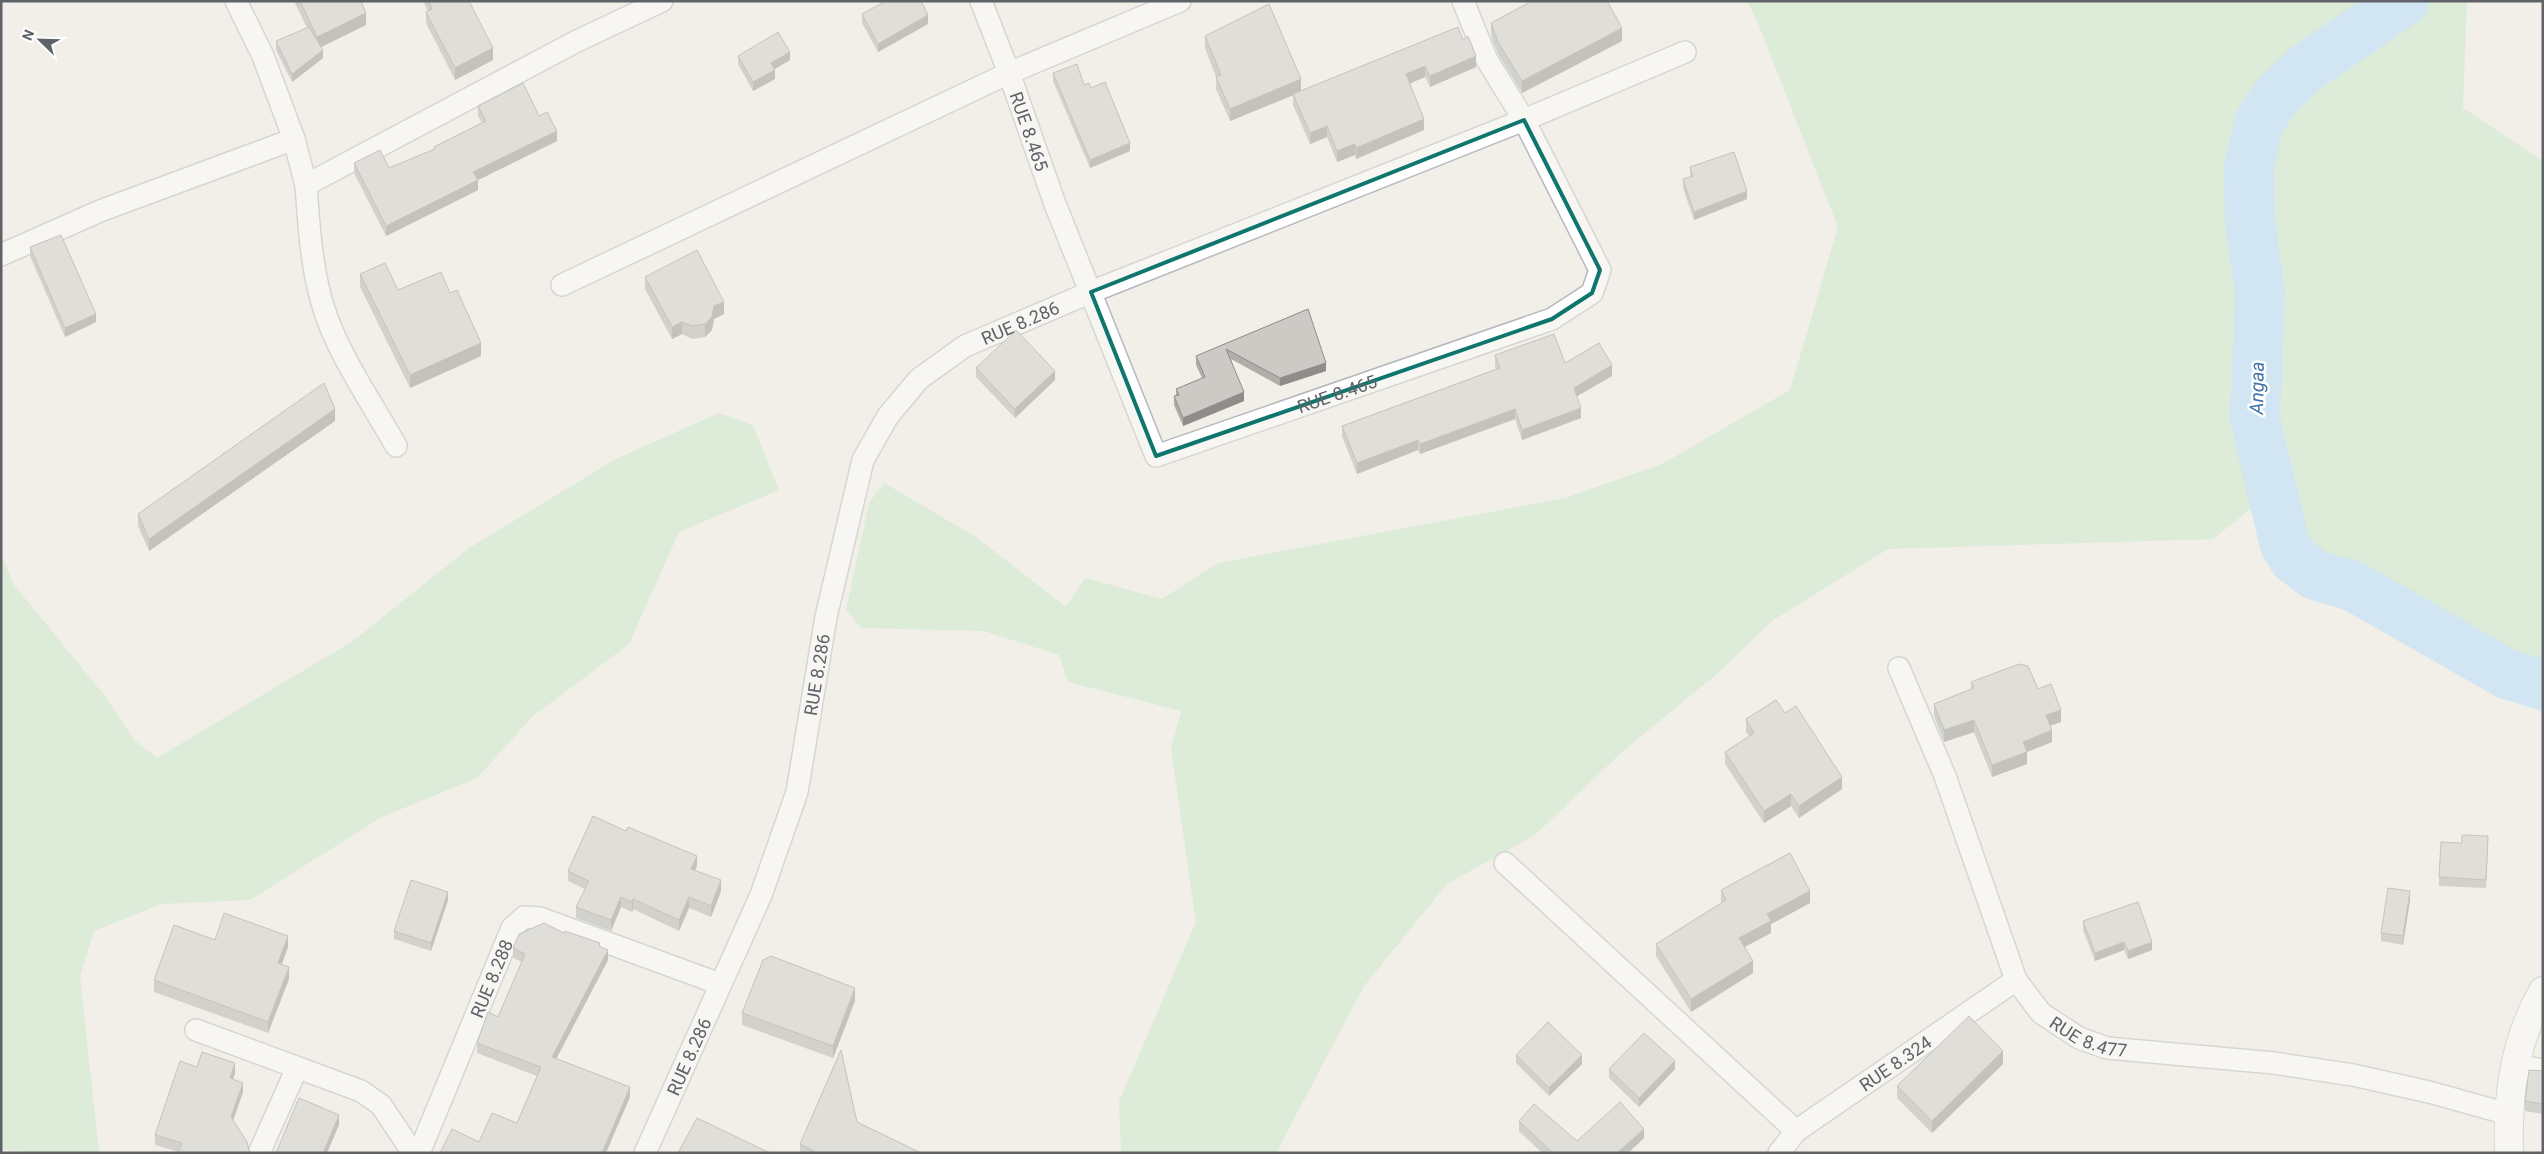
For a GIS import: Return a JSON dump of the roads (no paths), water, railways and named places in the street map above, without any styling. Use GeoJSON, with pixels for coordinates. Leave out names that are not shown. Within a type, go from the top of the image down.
{"type":"FeatureCollection","features":[{"type":"Feature","properties":{"kind":"street"},"geometry":{"type":"LineString","coordinates":[[236,1],[263,56],[294,139],[306,185],[311,255],[323,307],[344,354],[396,446]]}},
{"type":"Feature","properties":{"kind":"street"},"geometry":{"type":"LineString","coordinates":[[306,185],[578,41],[662,1]]}},
{"type":"Feature","properties":{"kind":"street","name":"RUE 8.465"},"geometry":{"type":"LineString","coordinates":[[981,1],[1009,73],[1055,204],[1156,456],[1552,319],[1592,293],[1600,270],[1524,120],[1487,60],[1463,1]]}},
{"type":"Feature","properties":{"kind":"street","name":"RUE 8.465"},"geometry":{"type":"LineString","coordinates":[[1009,73],[1180,1]]}},
{"type":"Feature","properties":{"kind":"street","name":"RUE 8.286"},"geometry":{"type":"LineString","coordinates":[[645,1153],[761,895],[797,792],[826,617],[863,460],[888,416],[919,379],[965,346],[1090,292],[1524,120],[1685,52]]}},
{"type":"Feature","properties":{"kind":"street"},"geometry":{"type":"LineString","coordinates":[[562,285],[1009,73]]}},
{"type":"Feature","properties":{"kind":"street"},"geometry":{"type":"LineString","coordinates":[[1,255],[100,211],[294,139]]}},
{"type":"Feature","properties":{"kind":"street","name":"RUE 8.477"},"geometry":{"type":"LineString","coordinates":[[1899,668],[1945,776],[2016,980],[2041,1013],[2078,1038],[2107,1048],[2274,1063],[2353,1075],[2429,1092],[2508,1114]]}},
{"type":"Feature","properties":{"kind":"street"},"geometry":{"type":"LineString","coordinates":[[1505,863],[1796,1131]]}},
{"type":"Feature","properties":{"kind":"street","name":"RUE 8.288"},"geometry":{"type":"LineString","coordinates":[[420,1153],[512,928],[524,918],[540,918],[720,984]]}},
{"type":"Feature","properties":{"kind":"street","name":"RUE 8.324"},"geometry":{"type":"LineString","coordinates":[[1779,1153],[1796,1131],[2016,980]]}},
{"type":"Feature","properties":{"kind":"street"},"geometry":{"type":"LineString","coordinates":[[2509,1153],[2508,1114],[2519,1045],[2543,991]]}},
{"type":"Feature","properties":{"kind":"street"},"geometry":{"type":"LineString","coordinates":[[196,1030],[361,1091],[381,1105],[413,1153]]}},
{"type":"Feature","properties":{"kind":"street"},"geometry":{"type":"LineString","coordinates":[[2515,1066],[2543,1070]]}},
{"type":"Feature","properties":{"kind":"street"},"geometry":{"type":"LineString","coordinates":[[259,1153],[297,1068]]}},
{"type":"Feature","properties":{"kind":"waterway","name":"Angaa"},"geometry":{"type":"LineString","coordinates":[[2404,1],[2306,68],[2275,98],[2259,123],[2249,166],[2250,222],[2260,293],[2255,419],[2285,545],[2294,559],[2315,575],[2353,586],[2507,674],[2543,685]]}}]}
